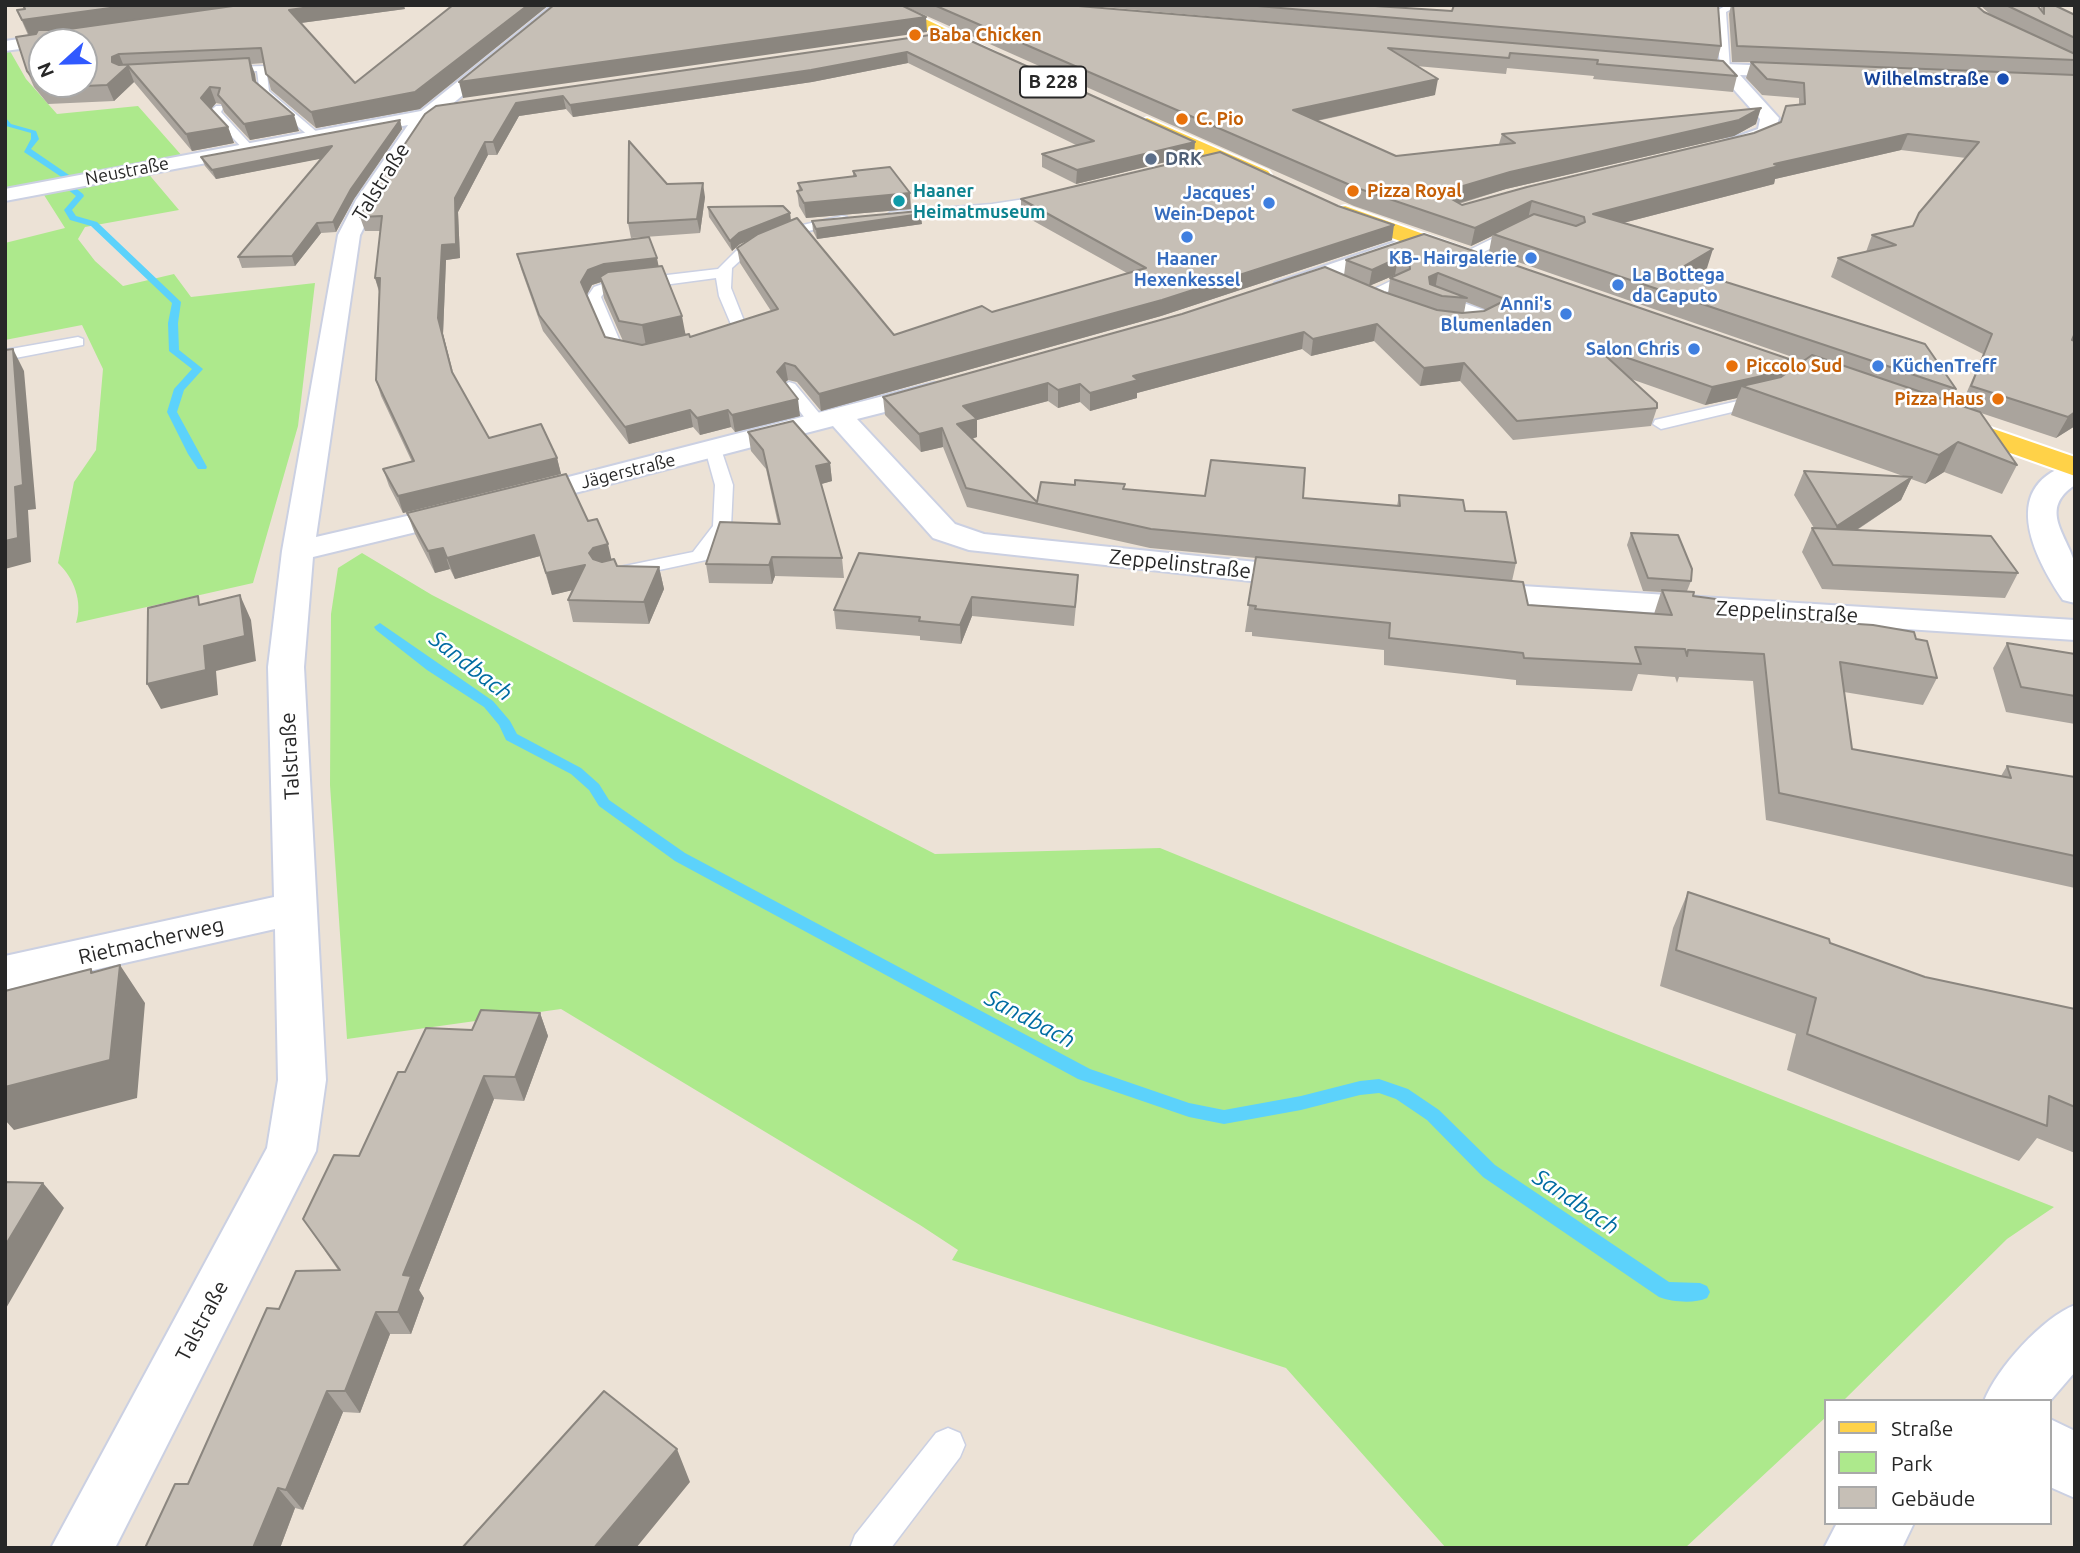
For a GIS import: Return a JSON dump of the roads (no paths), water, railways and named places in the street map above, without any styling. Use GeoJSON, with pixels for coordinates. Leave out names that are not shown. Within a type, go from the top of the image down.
{"type":"FeatureCollection","features":[{"type":"Feature","properties":{"kind":"main road","name":"B 228"},"geometry":{"type":"LineString","coordinates":[[883,5],[1001,59]]}},
{"type":"Feature","properties":{"kind":"main road"},"geometry":{"type":"LineString","coordinates":[[1128,115],[1284,185]]}},
{"type":"Feature","properties":{"kind":"main road"},"geometry":{"type":"LineString","coordinates":[[1321,202],[1418,241],[1500,268]]}},
{"type":"Feature","properties":{"kind":"main road"},"geometry":{"type":"LineString","coordinates":[[1921,412],[2075,467]]}},
{"type":"Feature","properties":{"kind":"street","name":"Talstraße"},"geometry":{"type":"LineString","coordinates":[[82,1548],[291,1151],[302,1080],[286,667],[298,551],[349,234],[367,200],[428,114],[563,5]]}},
{"type":"Feature","properties":{"kind":"street"},"geometry":{"type":"LineString","coordinates":[[922,40],[950,36]]}},
{"type":"Feature","properties":{"kind":"street"},"geometry":{"type":"LineString","coordinates":[[5,46],[28,43]]}},
{"type":"Feature","properties":{"kind":"street"},"geometry":{"type":"LineString","coordinates":[[1656,61],[1725,69],[1817,73]]}},
{"type":"Feature","properties":{"kind":"street"},"geometry":{"type":"LineString","coordinates":[[1702,154],[1741,144],[1767,132],[1770,118],[1725,69]]}},
{"type":"Feature","properties":{"kind":"street","name":"Neustraße"},"geometry":{"type":"LineString","coordinates":[[5,195],[472,105]]}},
{"type":"Feature","properties":{"kind":"street"},"geometry":{"type":"LineString","coordinates":[[1184,167],[1222,157]]}},
{"type":"Feature","properties":{"kind":"street"},"geometry":{"type":"LineString","coordinates":[[1259,296],[1348,286],[1418,241]]}},
{"type":"Feature","properties":{"kind":"street","name":"Jägerstraße"},"geometry":{"type":"LineString","coordinates":[[298,551],[829,420],[959,384]]}},
{"type":"Feature","properties":{"kind":"street","name":"Zeppelinstraße"},"geometry":{"type":"LineString","coordinates":[[829,420],[944,531],[980,543],[1334,580]]}},
{"type":"Feature","properties":{"kind":"street"},"geometry":{"type":"LineString","coordinates":[[2075,472],[2052,488],[2041,516],[2046,540],[2075,593]]}},
{"type":"Feature","properties":{"kind":"street","name":"Zeppelinstraße"},"geometry":{"type":"LineString","coordinates":[[1443,591],[2075,630]]}},
{"type":"Feature","properties":{"kind":"street","name":"Rietmacherweg"},"geometry":{"type":"LineString","coordinates":[[5,972],[297,908]]}},
{"type":"Feature","properties":{"kind":"street"},"geometry":{"type":"LineString","coordinates":[[2024,1389],[2075,1331]]}},
{"type":"Feature","properties":{"kind":"street"},"geometry":{"type":"LineString","coordinates":[[2052,1450],[2075,1469]]}},
{"type":"Feature","properties":{"kind":"street"},"geometry":{"type":"LineString","coordinates":[[1855,1548],[1882,1525]]}},
{"type":"Feature","properties":{"kind":"lane"},"geometry":{"type":"LineString","coordinates":[[1725,69],[1721,11],[1735,5]]}},
{"type":"Feature","properties":{"kind":"lane"},"geometry":{"type":"LineString","coordinates":[[207,71],[262,68],[264,92],[314,135]]}},
{"type":"Feature","properties":{"kind":"lane"},"geometry":{"type":"LineString","coordinates":[[220,108],[215,112],[248,148]]}},
{"type":"Feature","properties":{"kind":"lane"},"geometry":{"type":"LineString","coordinates":[[880,217],[992,208],[1064,197]]}},
{"type":"Feature","properties":{"kind":"lane"},"geometry":{"type":"LineString","coordinates":[[701,341],[741,331],[724,285],[723,273],[729,263],[774,233],[803,225],[855,219]]}},
{"type":"Feature","properties":{"kind":"lane"},"geometry":{"type":"LineString","coordinates":[[1464,256],[1529,225]]}},
{"type":"Feature","properties":{"kind":"lane"},"geometry":{"type":"LineString","coordinates":[[646,354],[616,349],[594,297],[599,290],[618,285],[723,273]]}},
{"type":"Feature","properties":{"kind":"lane"},"geometry":{"type":"LineString","coordinates":[[1348,286],[1401,280]]}},
{"type":"Feature","properties":{"kind":"lane"},"geometry":{"type":"LineString","coordinates":[[1348,286],[1394,306]]}},
{"type":"Feature","properties":{"kind":"lane"},"geometry":{"type":"LineString","coordinates":[[1434,296],[1490,317],[1466,322]]}},
{"type":"Feature","properties":{"kind":"lane"},"geometry":{"type":"LineString","coordinates":[[5,355],[78,342]]}},
{"type":"Feature","properties":{"kind":"lane"},"geometry":{"type":"LineString","coordinates":[[789,387],[829,420]]}},
{"type":"Feature","properties":{"kind":"lane"},"geometry":{"type":"LineString","coordinates":[[1661,424],[1763,400],[1773,393]]}},
{"type":"Feature","properties":{"kind":"lane"},"geometry":{"type":"LineString","coordinates":[[607,575],[699,556],[722,527],[724,485],[713,449]]}},
{"type":"Feature","properties":{"kind":"lane"},"geometry":{"type":"LineString","coordinates":[[868,1548],[948,1445]]}},
{"type":"Feature","properties":{"kind":"waterway","name":"Sandbach"},"geometry":{"type":"LineString","coordinates":[[5,119],[8,125],[34,132],[35,139],[27,150],[66,177],[70,187],[80,196],[68,210],[73,218],[94,224],[177,302],[173,323],[174,351],[198,369],[179,389],[172,412],[202,467]]}},
{"type":"Feature","properties":{"kind":"waterway","name":"Sandbach"},"geometry":{"type":"LineString","coordinates":[[380,627],[432,667],[489,704],[505,724],[511,737],[576,771],[594,787],[604,803],[680,857],[1084,1074],[1189,1110],[1224,1117],[1301,1103],[1360,1088],[1379,1086],[1402,1094],[1433,1115],[1489,1171],[1666,1291],[1700,1292]]}},
{"type":"Feature","properties":{"kind":"place","name":"Baba Chicken"},"geometry":{"type":"Point","coordinates":[915,35]}},
{"type":"Feature","properties":{"kind":"place","name":"Wilhelmstraße"},"geometry":{"type":"Point","coordinates":[2003,79]}},
{"type":"Feature","properties":{"kind":"place","name":"C. Pio"},"geometry":{"type":"Point","coordinates":[1182,119]}},
{"type":"Feature","properties":{"kind":"place","name":"DRK"},"geometry":{"type":"Point","coordinates":[1151,159]}},
{"type":"Feature","properties":{"kind":"place","name":"Pizza Royal"},"geometry":{"type":"Point","coordinates":[1353,191]}},
{"type":"Feature","properties":{"kind":"place","name":"Haaner Heimatmuseum"},"geometry":{"type":"Point","coordinates":[899,201]}},
{"type":"Feature","properties":{"kind":"place","name":"Jacques' Wein-Depot"},"geometry":{"type":"Point","coordinates":[1269,203]}},
{"type":"Feature","properties":{"kind":"place","name":"Haaner Hexenkessel"},"geometry":{"type":"Point","coordinates":[1187,237]}},
{"type":"Feature","properties":{"kind":"place","name":"KB- Hairgalerie"},"geometry":{"type":"Point","coordinates":[1531,258]}},
{"type":"Feature","properties":{"kind":"place","name":"La Bottega da Caputo"},"geometry":{"type":"Point","coordinates":[1618,285]}},
{"type":"Feature","properties":{"kind":"place","name":"Anni's Blumenladen"},"geometry":{"type":"Point","coordinates":[1566,314]}},
{"type":"Feature","properties":{"kind":"place","name":"Salon Chris"},"geometry":{"type":"Point","coordinates":[1694,349]}},
{"type":"Feature","properties":{"kind":"place","name":"Piccolo Sud"},"geometry":{"type":"Point","coordinates":[1732,366]}},
{"type":"Feature","properties":{"kind":"place","name":"KüchenTreff"},"geometry":{"type":"Point","coordinates":[1878,366]}},
{"type":"Feature","properties":{"kind":"place","name":"Pizza Haus"},"geometry":{"type":"Point","coordinates":[1998,399]}}]}
